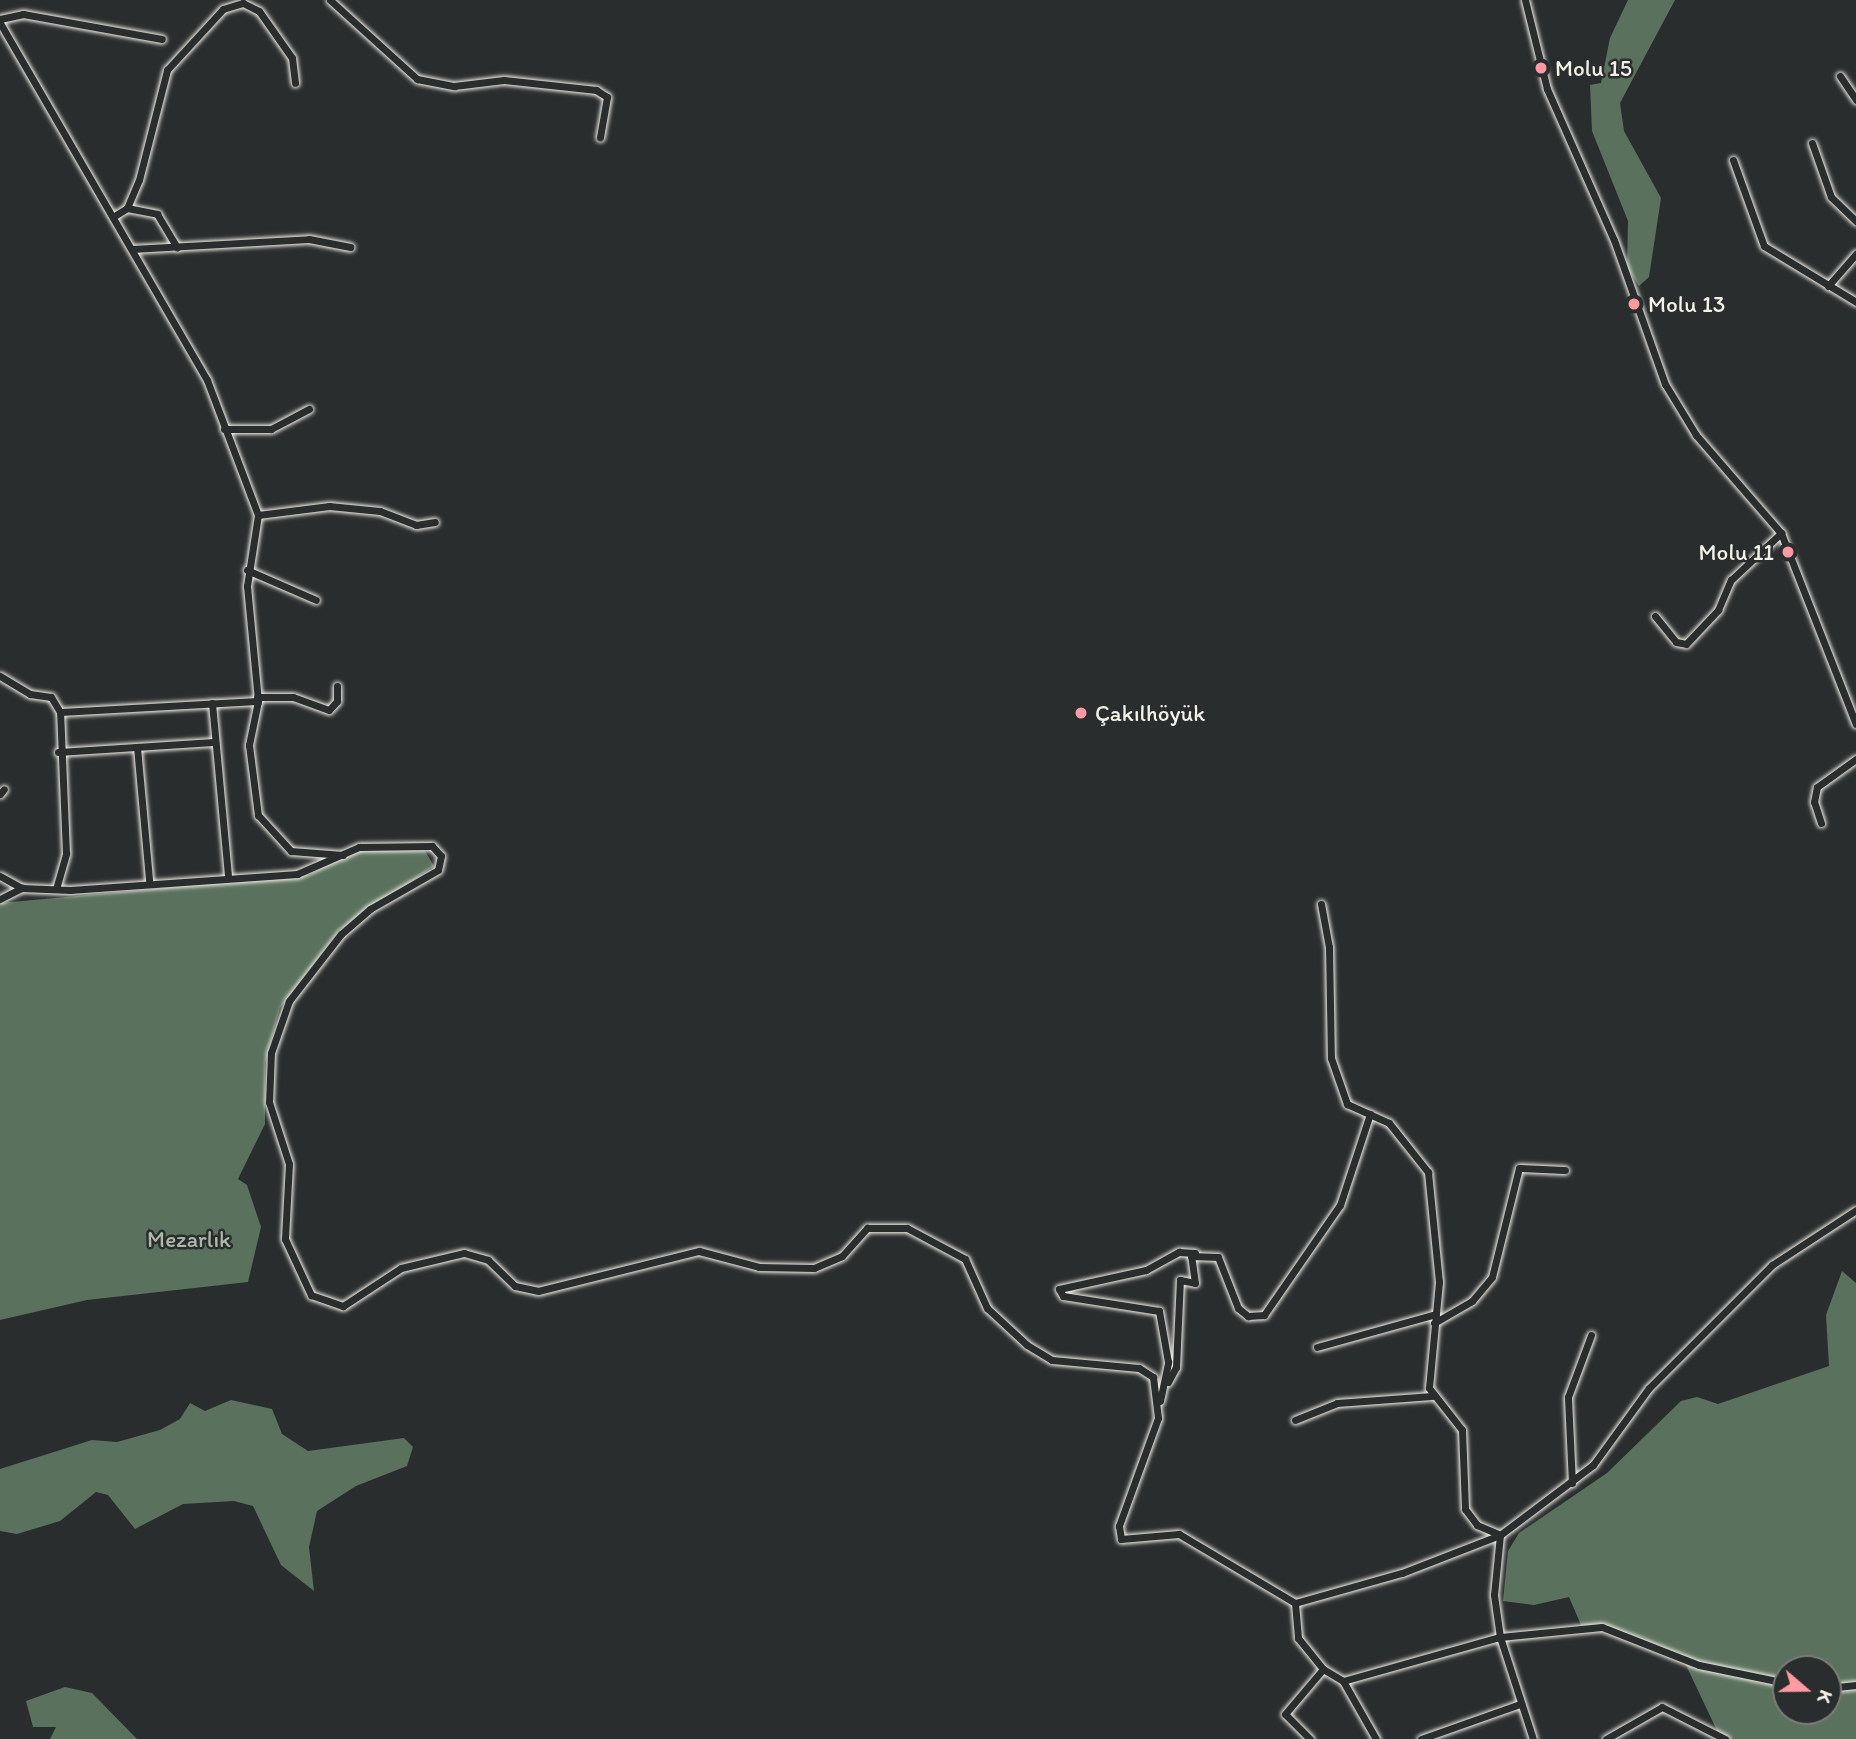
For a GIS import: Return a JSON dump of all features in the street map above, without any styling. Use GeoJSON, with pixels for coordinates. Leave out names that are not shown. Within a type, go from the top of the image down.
{"type":"FeatureCollection","features":[{"type":"Feature","properties":{"kind":"street"},"geometry":{"type":"LineString","coordinates":[[330,0],[417,79],[454,86],[505,80],[596,90],[607,97],[600,136]]}},
{"type":"Feature","properties":{"kind":"street"},"geometry":{"type":"LineString","coordinates":[[1525,0],[1548,89],[1614,240],[1665,384],[1696,435],[1781,533],[1856,724]]}},
{"type":"Feature","properties":{"kind":"street"},"geometry":{"type":"LineString","coordinates":[[116,215],[127,208],[164,77],[223,9],[243,3],[259,11],[292,58],[295,83]]}},
{"type":"Feature","properties":{"kind":"street"},"geometry":{"type":"LineString","coordinates":[[162,39],[23,14],[0,21],[82,171],[116,215],[132,250],[207,380],[258,514],[247,570],[257,699],[250,746],[262,823],[290,851],[346,855]]}},
{"type":"Feature","properties":{"kind":"street"},"geometry":{"type":"LineString","coordinates":[[1840,76],[1856,100]]}},
{"type":"Feature","properties":{"kind":"street"},"geometry":{"type":"LineString","coordinates":[[1812,143],[1831,197],[1856,221]]}},
{"type":"Feature","properties":{"kind":"street"},"geometry":{"type":"LineString","coordinates":[[1733,160],[1764,246],[1856,302]]}},
{"type":"Feature","properties":{"kind":"street"},"geometry":{"type":"LineString","coordinates":[[127,208],[157,214],[177,247]]}},
{"type":"Feature","properties":{"kind":"street"},"geometry":{"type":"LineString","coordinates":[[132,250],[309,239],[350,247]]}},
{"type":"Feature","properties":{"kind":"street"},"geometry":{"type":"LineString","coordinates":[[1828,286],[1856,254]]}},
{"type":"Feature","properties":{"kind":"street"},"geometry":{"type":"LineString","coordinates":[[224,429],[271,429],[309,410]]}},
{"type":"Feature","properties":{"kind":"street"},"geometry":{"type":"LineString","coordinates":[[258,514],[329,506],[380,511],[416,524],[435,522]]}},
{"type":"Feature","properties":{"kind":"street"},"geometry":{"type":"LineString","coordinates":[[1655,616],[1676,642],[1686,644],[1718,610],[1731,580],[1781,533]]}},
{"type":"Feature","properties":{"kind":"street"},"geometry":{"type":"LineString","coordinates":[[247,570],[316,600]]}},
{"type":"Feature","properties":{"kind":"street"},"geometry":{"type":"LineString","coordinates":[[0,676],[30,694],[51,697],[60,712],[58,752],[66,853],[56,890]]}},
{"type":"Feature","properties":{"kind":"street"},"geometry":{"type":"LineString","coordinates":[[60,712],[293,697],[329,710],[337,701],[337,686]]}},
{"type":"Feature","properties":{"kind":"street"},"geometry":{"type":"LineString","coordinates":[[212,703],[228,875]]}},
{"type":"Feature","properties":{"kind":"street"},"geometry":{"type":"LineString","coordinates":[[58,752],[214,742]]}},
{"type":"Feature","properties":{"kind":"street"},"geometry":{"type":"LineString","coordinates":[[137,747],[149,880]]}},
{"type":"Feature","properties":{"kind":"street"},"geometry":{"type":"LineString","coordinates":[[1821,823],[1814,802],[1817,787],[1856,759]]}},
{"type":"Feature","properties":{"kind":"street"},"geometry":{"type":"LineString","coordinates":[[0,876],[22,888],[56,890],[149,880],[296,874],[382,844],[428,845],[442,861],[341,934],[289,1001],[271,1053],[269,1102],[289,1164],[285,1240],[320,1302],[343,1306],[401,1268],[464,1253],[488,1260],[515,1286],[538,1291],[699,1251],[759,1267],[814,1268],[842,1255],[867,1228],[887,1224],[926,1236],[965,1259],[987,1308],[1027,1345],[1080,1366],[1139,1368],[1153,1377],[1160,1401]]}},
{"type":"Feature","properties":{"kind":"street"},"geometry":{"type":"LineString","coordinates":[[0,899],[22,888]]}},
{"type":"Feature","properties":{"kind":"street"},"geometry":{"type":"LineString","coordinates":[[1321,904],[1329,954],[1331,1058],[1347,1104],[1393,1127],[1427,1168],[1438,1270],[1432,1396],[1462,1430],[1468,1514],[1500,1535]]}},
{"type":"Feature","properties":{"kind":"street"},"geometry":{"type":"LineString","coordinates":[[1168,1382],[1165,1322],[1159,1311],[1065,1296],[1059,1289],[1146,1270],[1179,1252],[1195,1253],[1222,1262],[1244,1314],[1264,1315],[1340,1205],[1370,1114]]}},
{"type":"Feature","properties":{"kind":"street"},"geometry":{"type":"LineString","coordinates":[[1317,1347],[1435,1318],[1472,1301],[1492,1277],[1519,1168],[1564,1170]]}},
{"type":"Feature","properties":{"kind":"street"},"geometry":{"type":"LineString","coordinates":[[1195,1253],[1195,1283],[1180,1280],[1175,1367],[1160,1401],[1119,1536],[1131,1542],[1162,1531],[1180,1534],[1295,1603],[1402,1573],[1500,1535],[1572,1483],[1613,1441],[1650,1388],[1772,1265],[1856,1210]]}},
{"type":"Feature","properties":{"kind":"street"},"geometry":{"type":"LineString","coordinates":[[1572,1483],[1568,1397],[1591,1335]]}},
{"type":"Feature","properties":{"kind":"street"},"geometry":{"type":"LineString","coordinates":[[1295,1420],[1337,1403],[1432,1396]]}},
{"type":"Feature","properties":{"kind":"street"},"geometry":{"type":"LineString","coordinates":[[1500,1535],[1494,1595],[1500,1637],[1534,1738]]}},
{"type":"Feature","properties":{"kind":"street"},"geometry":{"type":"LineString","coordinates":[[1295,1603],[1298,1638],[1323,1669],[1343,1681],[1376,1739]]}},
{"type":"Feature","properties":{"kind":"street"},"geometry":{"type":"LineString","coordinates":[[1343,1681],[1500,1637],[1602,1627],[1699,1665],[1772,1680]]}},
{"type":"Feature","properties":{"kind":"street"},"geometry":{"type":"LineString","coordinates":[[1310,1739],[1285,1714],[1323,1669]]}},
{"type":"Feature","properties":{"kind":"street"},"geometry":{"type":"LineString","coordinates":[[1421,1739],[1521,1704]]}},
{"type":"Feature","properties":{"kind":"street"},"geometry":{"type":"LineString","coordinates":[[1606,1739],[1662,1707],[1725,1739]]}},
{"type":"Feature","properties":{"kind":"green space"},"geometry":{"type":"Polygon","coordinates":[[[1628,0],[1675,0],[1620,103],[1624,131],[1661,198],[1649,277],[1639,286],[1627,267],[1628,221],[1592,131],[1590,85],[1601,83],[1610,38],[1628,0]]]}},
{"type":"Feature","properties":{"kind":"green space","name":"Mezarlık"},"geometry":{"type":"Polygon","coordinates":[[[358,849],[424,849],[434,866],[339,930],[280,1008],[265,1063],[265,1124],[238,1179],[247,1185],[261,1227],[248,1282],[87,1300],[0,1320],[0,903],[309,875],[358,849]]]}},
{"type":"Feature","properties":{"kind":"green space"},"geometry":{"type":"Polygon","coordinates":[[[1842,1271],[1856,1283],[1856,1739],[1721,1739],[1684,1661],[1630,1634],[1581,1625],[1569,1597],[1534,1605],[1503,1601],[1508,1551],[1519,1533],[1607,1473],[1681,1401],[1697,1397],[1718,1404],[1829,1366],[1826,1315],[1842,1271]]]}},
{"type":"Feature","properties":{"kind":"green space"},"geometry":{"type":"Polygon","coordinates":[[[231,1400],[272,1409],[282,1434],[308,1451],[404,1438],[413,1447],[407,1466],[356,1486],[317,1511],[309,1547],[314,1591],[281,1565],[253,1506],[234,1501],[183,1504],[135,1529],[108,1495],[96,1492],[60,1521],[17,1534],[0,1531],[0,1469],[92,1440],[117,1442],[160,1430],[180,1419],[190,1403],[205,1411],[231,1400]]]}},
{"type":"Feature","properties":{"kind":"green space"},"geometry":{"type":"Polygon","coordinates":[[[65,1687],[92,1693],[137,1739],[50,1739],[56,1727],[33,1727],[26,1701],[65,1687]]]}},
{"type":"Feature","properties":{"kind":"place","name":"Molu 15"},"geometry":{"type":"Point","coordinates":[1541,68]}},
{"type":"Feature","properties":{"kind":"place","name":"Molu 13"},"geometry":{"type":"Point","coordinates":[1634,304]}},
{"type":"Feature","properties":{"kind":"place","name":"Molu 11"},"geometry":{"type":"Point","coordinates":[1788,552]}},
{"type":"Feature","properties":{"kind":"place","name":"Çakılhöyük"},"geometry":{"type":"Point","coordinates":[1081,713]}}]}
